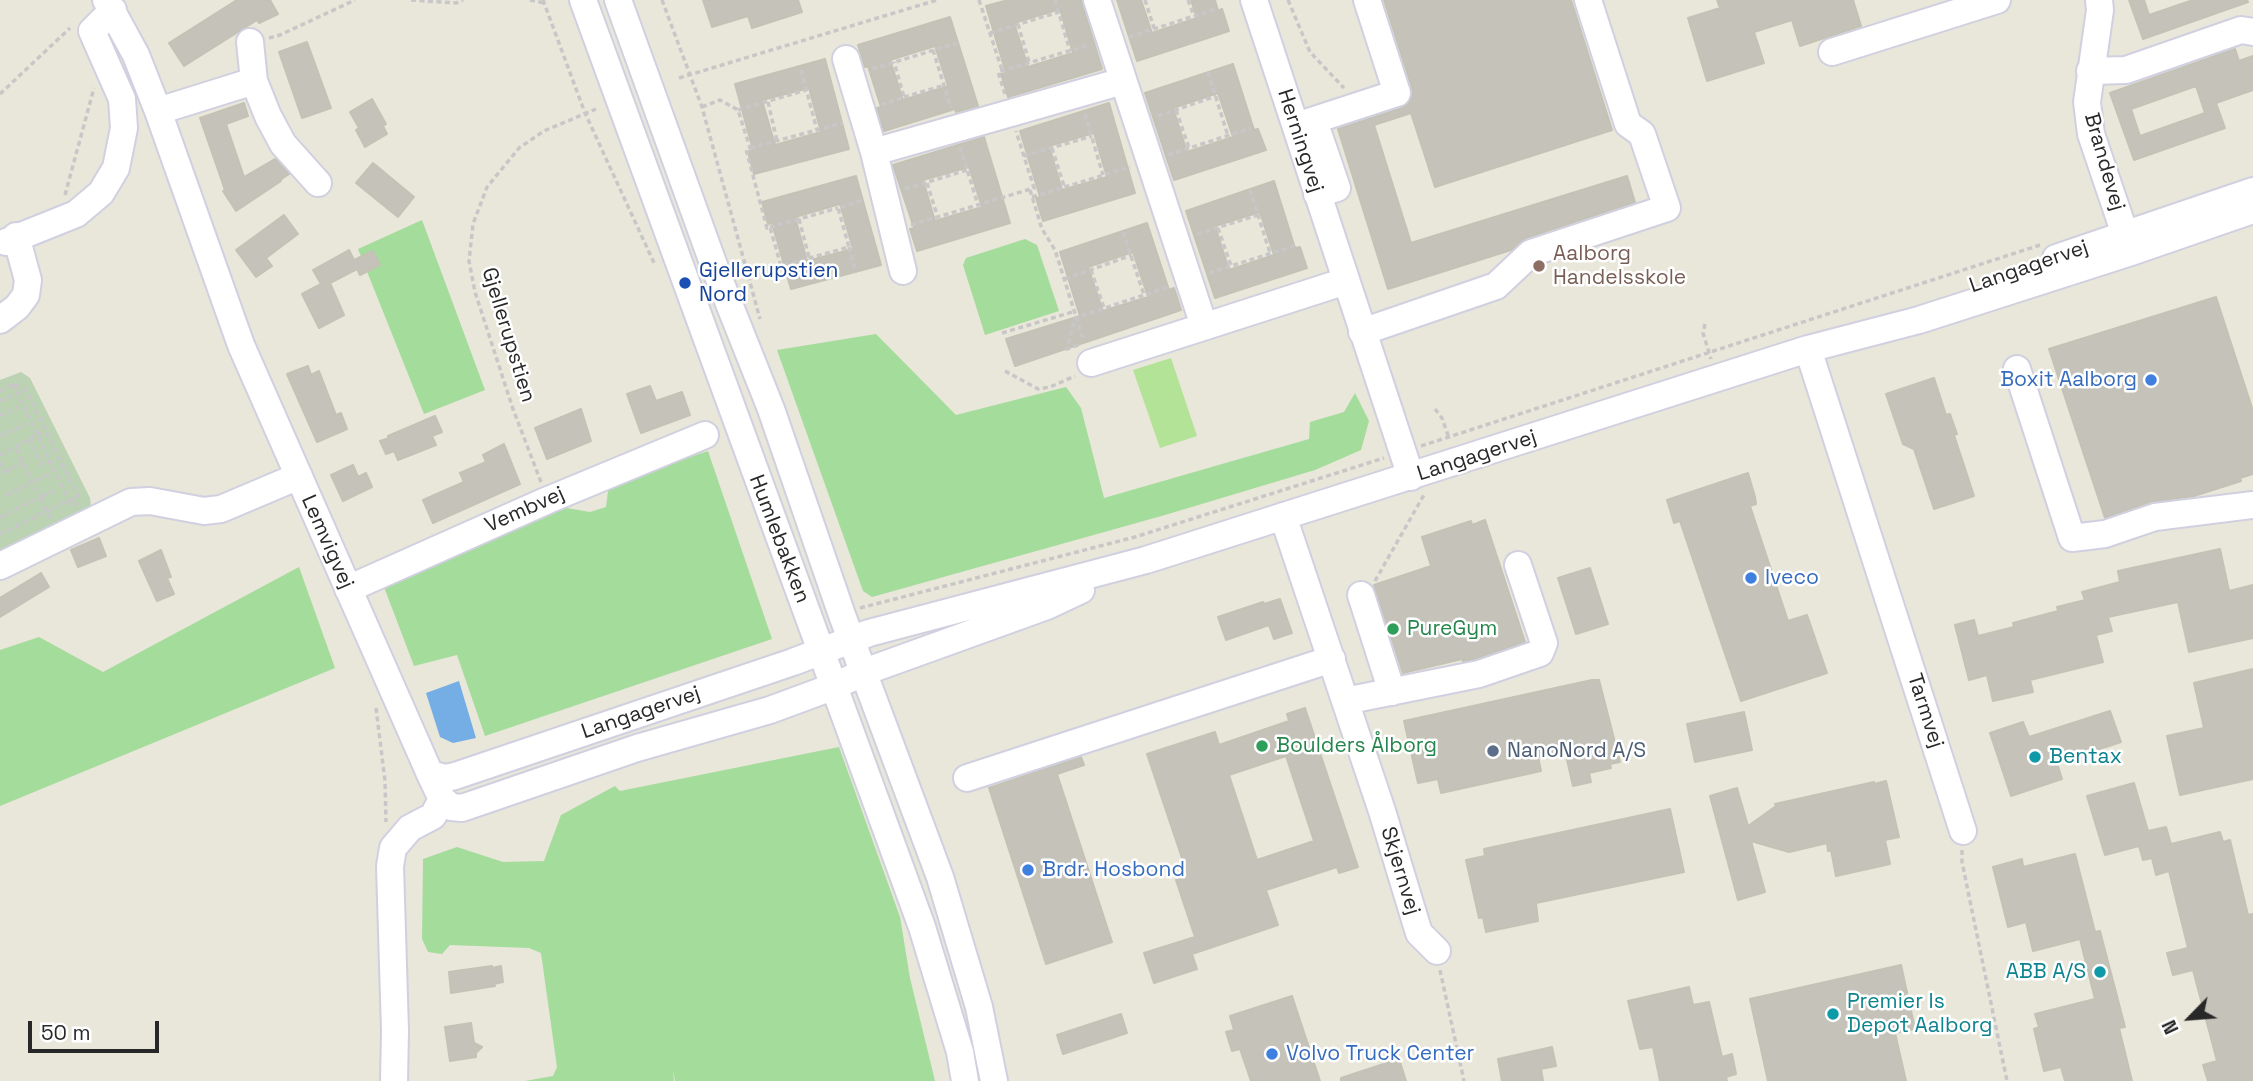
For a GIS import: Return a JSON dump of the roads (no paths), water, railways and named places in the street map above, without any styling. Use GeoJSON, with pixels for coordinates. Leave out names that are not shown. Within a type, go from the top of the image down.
{"type":"FeatureCollection","features":[{"type":"Feature","properties":{"kind":"street","name":"Humlebakken"},"geometry":{"type":"LineString","coordinates":[[583,0],[922,927],[960,1052],[965,1081]]}},
{"type":"Feature","properties":{"kind":"street","name":"Humlebakken"},"geometry":{"type":"LineString","coordinates":[[618,0],[716,271],[771,409],[842,615],[940,877],[979,1007],[994,1081]]}},
{"type":"Feature","properties":{"kind":"street"},"geometry":{"type":"LineString","coordinates":[[1097,0],[1136,123],[1140,164],[1175,241],[1179,283],[1204,326]]}},
{"type":"Feature","properties":{"kind":"street","name":"Herningvej"},"geometry":{"type":"LineString","coordinates":[[1254,0],[1305,123],[1317,194],[1362,332],[1414,467]]}},
{"type":"Feature","properties":{"kind":"street"},"geometry":{"type":"LineString","coordinates":[[1305,123],[1397,93],[1367,0]]}},
{"type":"Feature","properties":{"kind":"street"},"geometry":{"type":"LineString","coordinates":[[1362,332],[1496,286],[1531,253],[1667,208],[1642,134],[1628,124],[1588,0]]}},
{"type":"Feature","properties":{"kind":"street"},"geometry":{"type":"LineString","coordinates":[[1832,52],[1997,0]]}},
{"type":"Feature","properties":{"kind":"street","name":"Brandevej"},"geometry":{"type":"LineString","coordinates":[[2099,0],[2100,10],[2087,102],[2091,134],[2128,243]]}},
{"type":"Feature","properties":{"kind":"street"},"geometry":{"type":"LineString","coordinates":[[0,320],[17,307],[26,295],[28,281],[11,239],[76,214],[101,193],[116,168],[124,128],[122,99],[92,31],[110,5]]}},
{"type":"Feature","properties":{"kind":"street","name":"Lemvigvej"},"geometry":{"type":"LineString","coordinates":[[110,5],[136,55],[158,111],[241,345],[442,799]]}},
{"type":"Feature","properties":{"kind":"street"},"geometry":{"type":"LineString","coordinates":[[2090,71],[2126,70],[2241,30],[2253,32]]}},
{"type":"Feature","properties":{"kind":"street"},"geometry":{"type":"LineString","coordinates":[[250,42],[254,81],[268,116],[283,144],[318,183]]}},
{"type":"Feature","properties":{"kind":"street"},"geometry":{"type":"LineString","coordinates":[[849,67],[874,152],[903,271]]}},
{"type":"Feature","properties":{"kind":"street"},"geometry":{"type":"LineString","coordinates":[[158,111],[254,81]]}},
{"type":"Feature","properties":{"kind":"street"},"geometry":{"type":"LineString","coordinates":[[874,152],[1123,81]]}},
{"type":"Feature","properties":{"kind":"street","name":"Langagervej"},"geometry":{"type":"LineString","coordinates":[[2128,243],[2253,191]]}},
{"type":"Feature","properties":{"kind":"street","name":"Langagervej"},"geometry":{"type":"LineString","coordinates":[[442,799],[450,807],[462,808],[637,748],[669,727],[829,670],[858,656],[977,617],[1016,595],[1146,561],[1283,516],[1414,467],[1808,349],[1914,307],[2128,243],[2253,210]]}},
{"type":"Feature","properties":{"kind":"street"},"geometry":{"type":"LineString","coordinates":[[1088,353],[1204,326],[1346,281]]}},
{"type":"Feature","properties":{"kind":"street","name":"Tarmvej"},"geometry":{"type":"LineString","coordinates":[[1808,349],[1963,831]]}},
{"type":"Feature","properties":{"kind":"street"},"geometry":{"type":"LineString","coordinates":[[2017,369],[2072,538],[2105,534],[2155,517],[2253,505]]}},
{"type":"Feature","properties":{"kind":"street","name":"Vembvej"},"geometry":{"type":"LineString","coordinates":[[348,589],[548,500],[705,435]]}},
{"type":"Feature","properties":{"kind":"street"},"geometry":{"type":"LineString","coordinates":[[0,566],[131,502],[150,501],[204,511],[221,509],[299,477]]}},
{"type":"Feature","properties":{"kind":"street","name":"Skjernvej"},"geometry":{"type":"LineString","coordinates":[[1283,516],[1346,701],[1419,933],[1437,951]]}},
{"type":"Feature","properties":{"kind":"street","name":"Langagervej"},"geometry":{"type":"LineString","coordinates":[[858,656],[1047,606],[1146,561]]}},
{"type":"Feature","properties":{"kind":"street"},"geometry":{"type":"LineString","coordinates":[[1346,701],[1479,674],[1540,653],[1544,643],[1518,565]]}},
{"type":"Feature","properties":{"kind":"street"},"geometry":{"type":"LineString","coordinates":[[1366,592],[1392,692]]}},
{"type":"Feature","properties":{"kind":"street"},"geometry":{"type":"LineString","coordinates":[[829,670],[858,656]]}},
{"type":"Feature","properties":{"kind":"street"},"geometry":{"type":"LineString","coordinates":[[967,778],[1332,659]]}},
{"type":"Feature","properties":{"kind":"street","name":"Langagervej"},"geometry":{"type":"LineString","coordinates":[[429,774],[446,778],[455,776],[829,670]]}},
{"type":"Feature","properties":{"kind":"street"},"geometry":{"type":"LineString","coordinates":[[394,1081],[390,866],[393,848],[410,828],[433,816],[442,799]]}},
{"type":"Feature","properties":{"kind":"water"},"geometry":{"type":"Polygon","coordinates":[[[459,681],[476,738],[453,743],[440,737],[426,693],[459,681]]]}},
{"type":"Feature","properties":{"kind":"place","name":"Aalborg Handelsskole"},"geometry":{"type":"Point","coordinates":[1539,266]}},
{"type":"Feature","properties":{"kind":"place","name":"Gjellerupstien Nord"},"geometry":{"type":"Point","coordinates":[685,283]}},
{"type":"Feature","properties":{"kind":"place","name":"Boxit Aalborg"},"geometry":{"type":"Point","coordinates":[2151,380]}},
{"type":"Feature","properties":{"kind":"place","name":"Iveco"},"geometry":{"type":"Point","coordinates":[1751,578]}},
{"type":"Feature","properties":{"kind":"place","name":"PureGym"},"geometry":{"type":"Point","coordinates":[1393,629]}},
{"type":"Feature","properties":{"kind":"place","name":"Boulders Ålborg"},"geometry":{"type":"Point","coordinates":[1262,746]}},
{"type":"Feature","properties":{"kind":"place","name":"NanoNord A/S"},"geometry":{"type":"Point","coordinates":[1493,751]}},
{"type":"Feature","properties":{"kind":"place","name":"Bentax"},"geometry":{"type":"Point","coordinates":[2035,757]}},
{"type":"Feature","properties":{"kind":"place","name":"Brdr. Hosbond"},"geometry":{"type":"Point","coordinates":[1028,870]}},
{"type":"Feature","properties":{"kind":"place","name":"ABB A/S"},"geometry":{"type":"Point","coordinates":[2100,972]}},
{"type":"Feature","properties":{"kind":"place","name":"Premier Is Depot Aalborg"},"geometry":{"type":"Point","coordinates":[1833,1014]}},
{"type":"Feature","properties":{"kind":"place","name":"Volvo Truck Center"},"geometry":{"type":"Point","coordinates":[1272,1054]}}]}
